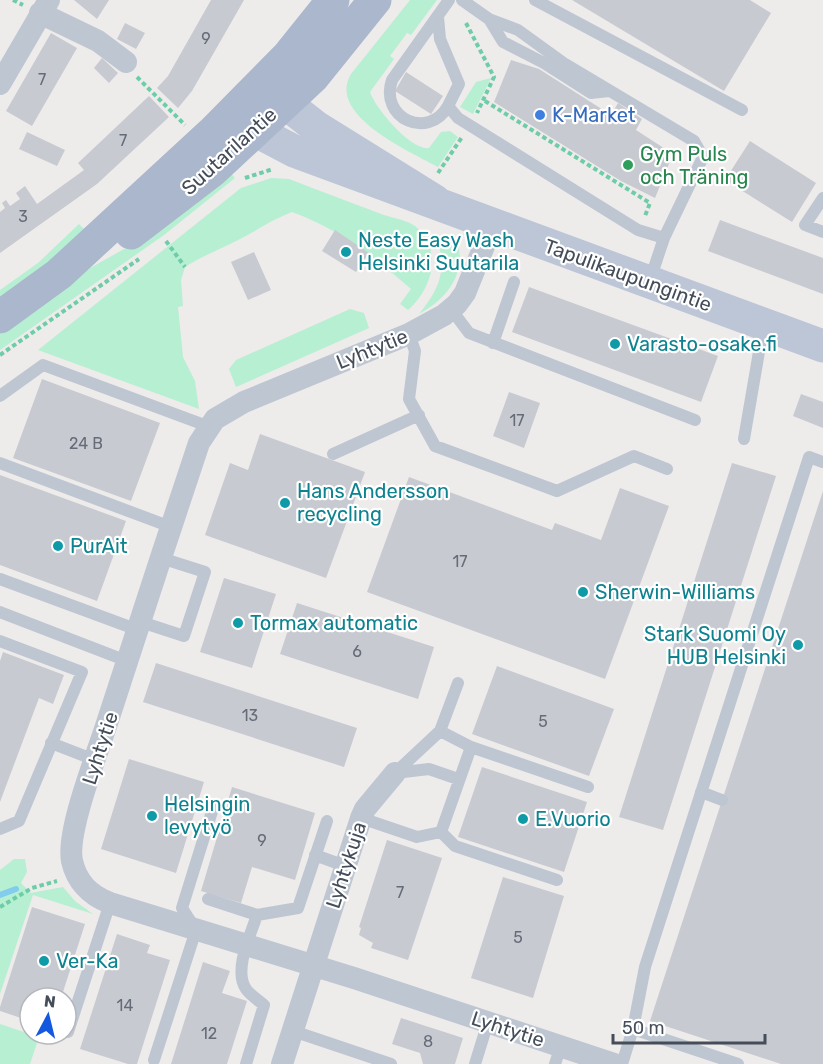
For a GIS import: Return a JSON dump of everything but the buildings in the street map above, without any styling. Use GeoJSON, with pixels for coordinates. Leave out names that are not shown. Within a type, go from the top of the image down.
{"type":"FeatureCollection","features":[{"type":"Feature","properties":{"kind":"main road","name":"Suutarilantie"},"geometry":{"type":"LineString","coordinates":[[0,317],[59,274],[249,96],[288,56],[333,0]]}},
{"type":"Feature","properties":{"kind":"main road","name":"Suutarilantie"},"geometry":{"type":"LineString","coordinates":[[59,274],[109,250],[212,171],[313,77],[375,0]]}},
{"type":"Feature","properties":{"kind":"main road","name":"Tapulikaupungintie"},"geometry":{"type":"LineString","coordinates":[[249,96],[284,102],[316,127],[435,201]]}},
{"type":"Feature","properties":{"kind":"main road"},"geometry":{"type":"LineString","coordinates":[[249,96],[256,131]]}},
{"type":"Feature","properties":{"kind":"main road","name":"Tapulikaupungintie"},"geometry":{"type":"LineString","coordinates":[[256,131],[309,157],[435,201],[649,284],[823,346]]}},
{"type":"Feature","properties":{"kind":"street"},"geometry":{"type":"LineString","coordinates":[[0,84],[45,7],[126,62]]}},
{"type":"Feature","properties":{"kind":"street","name":"Lyhtytie"},"geometry":{"type":"LineString","coordinates":[[493,224],[465,293],[451,309],[429,325],[409,334],[244,402],[215,419],[199,443],[95,760],[75,829],[72,860],[84,887],[95,897],[110,903],[488,1022],[558,1055],[614,1064]]}},
{"type":"Feature","properties":{"kind":"street","name":"Lyhtykuja"},"geometry":{"type":"LineString","coordinates":[[282,1064],[361,818],[365,809],[395,773]]}},
{"type":"Feature","properties":{"kind":"lane"},"geometry":{"type":"LineString","coordinates":[[438,17],[440,39],[459,84],[442,117],[430,123],[413,123],[399,115],[390,105],[388,91],[392,80],[449,0]]}},
{"type":"Feature","properties":{"kind":"lane"},"geometry":{"type":"LineString","coordinates":[[462,0],[489,19],[518,30],[565,64],[694,141],[703,157],[664,238],[649,284]]}},
{"type":"Feature","properties":{"kind":"lane"},"geometry":{"type":"LineString","coordinates":[[536,0],[742,110]]}},
{"type":"Feature","properties":{"kind":"lane"},"geometry":{"type":"LineString","coordinates":[[489,19],[503,42],[544,63],[591,93],[609,91]]}},
{"type":"Feature","properties":{"kind":"lane"},"geometry":{"type":"LineString","coordinates":[[544,63],[565,64]]}},
{"type":"Feature","properties":{"kind":"lane"},"geometry":{"type":"LineString","coordinates":[[448,106],[458,118],[639,230],[664,238]]}},
{"type":"Feature","properties":{"kind":"lane"},"geometry":{"type":"LineString","coordinates":[[823,198],[805,225],[823,232]]}},
{"type":"Feature","properties":{"kind":"lane"},"geometry":{"type":"LineString","coordinates":[[493,342],[514,282]]}},
{"type":"Feature","properties":{"kind":"lane"},"geometry":{"type":"LineString","coordinates":[[451,309],[469,333],[695,420]]}},
{"type":"Feature","properties":{"kind":"lane"},"geometry":{"type":"LineString","coordinates":[[744,439],[760,346],[768,326]]}},
{"type":"Feature","properties":{"kind":"lane"},"geometry":{"type":"LineString","coordinates":[[409,334],[415,351],[409,399],[435,446],[557,491],[634,456],[667,469]]}},
{"type":"Feature","properties":{"kind":"lane"},"geometry":{"type":"LineString","coordinates":[[0,396],[43,365],[210,427]]}},
{"type":"Feature","properties":{"kind":"lane"},"geometry":{"type":"LineString","coordinates":[[333,454],[419,415]]}},
{"type":"Feature","properties":{"kind":"lane"},"geometry":{"type":"LineString","coordinates":[[622,1064],[633,1029],[645,967],[809,457],[823,462]]}},
{"type":"Feature","properties":{"kind":"lane"},"geometry":{"type":"LineString","coordinates":[[0,463],[171,527]]}},
{"type":"Feature","properties":{"kind":"lane"},"geometry":{"type":"LineString","coordinates":[[0,579],[139,626],[184,636],[205,572],[161,558]]}},
{"type":"Feature","properties":{"kind":"lane"},"geometry":{"type":"LineString","coordinates":[[0,612],[127,661]]}},
{"type":"Feature","properties":{"kind":"lane"},"geometry":{"type":"LineString","coordinates":[[0,641],[82,672],[19,821],[0,830]]}},
{"type":"Feature","properties":{"kind":"lane"},"geometry":{"type":"LineString","coordinates":[[395,773],[440,731],[458,683]]}},
{"type":"Feature","properties":{"kind":"lane"},"geometry":{"type":"LineString","coordinates":[[440,731],[471,747],[588,787]]}},
{"type":"Feature","properties":{"kind":"lane"},"geometry":{"type":"LineString","coordinates":[[51,743],[95,760]]}},
{"type":"Feature","properties":{"kind":"lane"},"geometry":{"type":"LineString","coordinates":[[441,832],[458,778],[471,747]]}},
{"type":"Feature","properties":{"kind":"lane"},"geometry":{"type":"LineString","coordinates":[[395,773],[429,769],[458,778]]}},
{"type":"Feature","properties":{"kind":"lane"},"geometry":{"type":"LineString","coordinates":[[701,792],[722,800]]}},
{"type":"Feature","properties":{"kind":"lane"},"geometry":{"type":"LineString","coordinates":[[154,1060],[196,930],[182,908],[214,805]]}},
{"type":"Feature","properties":{"kind":"lane"},"geometry":{"type":"LineString","coordinates":[[361,818],[417,837],[441,832]]}},
{"type":"Feature","properties":{"kind":"lane"},"geometry":{"type":"LineString","coordinates":[[208,899],[257,915],[298,908],[327,821]]}},
{"type":"Feature","properties":{"kind":"lane"},"geometry":{"type":"LineString","coordinates":[[441,832],[455,846],[557,880]]}},
{"type":"Feature","properties":{"kind":"lane"},"geometry":{"type":"LineString","coordinates":[[315,855],[345,866]]}},
{"type":"Feature","properties":{"kind":"lane"},"geometry":{"type":"LineString","coordinates":[[78,1001],[110,903]]}},
{"type":"Feature","properties":{"kind":"lane"},"geometry":{"type":"LineString","coordinates":[[246,1064],[264,1005],[247,991],[241,973],[246,946],[257,915]]}},
{"type":"Feature","properties":{"kind":"lane"},"geometry":{"type":"LineString","coordinates":[[475,1064],[488,1022]]}},
{"type":"Feature","properties":{"kind":"lane"},"geometry":{"type":"LineString","coordinates":[[633,1029],[738,1064]]}},
{"type":"Feature","properties":{"kind":"lane"},"geometry":{"type":"LineString","coordinates":[[293,1031],[391,1064]]}},
{"type":"Feature","properties":{"kind":"path"},"geometry":{"type":"LineString","coordinates":[[126,62],[133,73],[186,125]]}},
{"type":"Feature","properties":{"kind":"path"},"geometry":{"type":"LineString","coordinates":[[485,101],[650,203],[639,230]]}},
{"type":"Feature","properties":{"kind":"path"},"geometry":{"type":"LineString","coordinates":[[166,241],[185,267]]}},
{"type":"Feature","properties":{"kind":"path"},"geometry":{"type":"LineString","coordinates":[[0,907],[32,888],[57,881]]}},
{"type":"Feature","properties":{"kind":"green space"},"geometry":{"type":"Polygon","coordinates":[[[410,0],[437,0],[411,35],[407,33],[390,56],[394,59],[370,92],[386,118],[413,143],[429,148],[441,132],[450,131],[458,137],[438,167],[375,130],[360,117],[350,104],[346,89],[351,74],[410,0]]]}},
{"type":"Feature","properties":{"kind":"green space"},"geometry":{"type":"Polygon","coordinates":[[[491,78],[473,114],[460,107],[476,82],[491,78]]]}},
{"type":"Feature","properties":{"kind":"green space"},"geometry":{"type":"Polygon","coordinates":[[[228,170],[235,178],[164,235],[0,350],[0,332],[90,268],[160,229],[228,170]]]}},
{"type":"Feature","properties":{"kind":"green space"},"geometry":{"type":"Polygon","coordinates":[[[271,178],[289,179],[415,226],[430,246],[432,258],[428,281],[408,310],[400,304],[411,289],[397,277],[340,235],[292,212],[185,267],[181,280],[183,306],[178,307],[183,357],[195,381],[199,409],[38,350],[241,188],[271,178]]]}},
{"type":"Feature","properties":{"kind":"green space"},"geometry":{"type":"Polygon","coordinates":[[[79,224],[86,231],[0,301],[0,290],[38,263],[79,224]]]}},
{"type":"Feature","properties":{"kind":"green space"},"geometry":{"type":"Polygon","coordinates":[[[440,236],[458,244],[459,266],[456,277],[445,294],[419,314],[432,296],[440,279],[441,260],[437,238],[440,236]]]}},
{"type":"Feature","properties":{"kind":"green space"},"geometry":{"type":"Polygon","coordinates":[[[350,309],[364,313],[369,328],[236,387],[229,369],[236,360],[350,309]]]}},
{"type":"Feature","properties":{"kind":"green space"},"geometry":{"type":"Polygon","coordinates":[[[14,859],[25,859],[27,872],[21,883],[31,893],[63,887],[75,901],[93,914],[33,895],[0,994],[0,870],[14,859]]]}},
{"type":"Feature","properties":{"kind":"green space"},"geometry":{"type":"Polygon","coordinates":[[[0,1024],[18,1030],[18,1046],[36,1046],[30,1064],[0,1064],[0,1024]]]}},
{"type":"Feature","properties":{"kind":"waterway"},"geometry":{"type":"LineString","coordinates":[[0,895],[16,889]]}},
{"type":"Feature","properties":{"kind":"place","name":"K-Market"},"geometry":{"type":"Point","coordinates":[540,115]}},
{"type":"Feature","properties":{"kind":"place","name":"Gym Puls och Träning"},"geometry":{"type":"Point","coordinates":[628,165]}},
{"type":"Feature","properties":{"kind":"place","name":"Neste Easy Wash Helsinki Suutarila"},"geometry":{"type":"Point","coordinates":[346,252]}},
{"type":"Feature","properties":{"kind":"place","name":"Varasto-osake.fi"},"geometry":{"type":"Point","coordinates":[615,344]}},
{"type":"Feature","properties":{"kind":"place","name":"Hans Andersson recycling"},"geometry":{"type":"Point","coordinates":[285,503]}},
{"type":"Feature","properties":{"kind":"place","name":"PurAit"},"geometry":{"type":"Point","coordinates":[58,546]}},
{"type":"Feature","properties":{"kind":"place","name":"Sherwin-Williams"},"geometry":{"type":"Point","coordinates":[583,592]}},
{"type":"Feature","properties":{"kind":"place","name":"Tormax automatic"},"geometry":{"type":"Point","coordinates":[238,623]}},
{"type":"Feature","properties":{"kind":"place","name":"Stark Suomi Oy HUB Helsinki"},"geometry":{"type":"Point","coordinates":[798,645]}},
{"type":"Feature","properties":{"kind":"place","name":"Helsingin levytyö"},"geometry":{"type":"Point","coordinates":[152,816]}},
{"type":"Feature","properties":{"kind":"place","name":"E.Vuorio"},"geometry":{"type":"Point","coordinates":[523,819]}},
{"type":"Feature","properties":{"kind":"place","name":"Ver-Ka"},"geometry":{"type":"Point","coordinates":[44,961]}}]}
